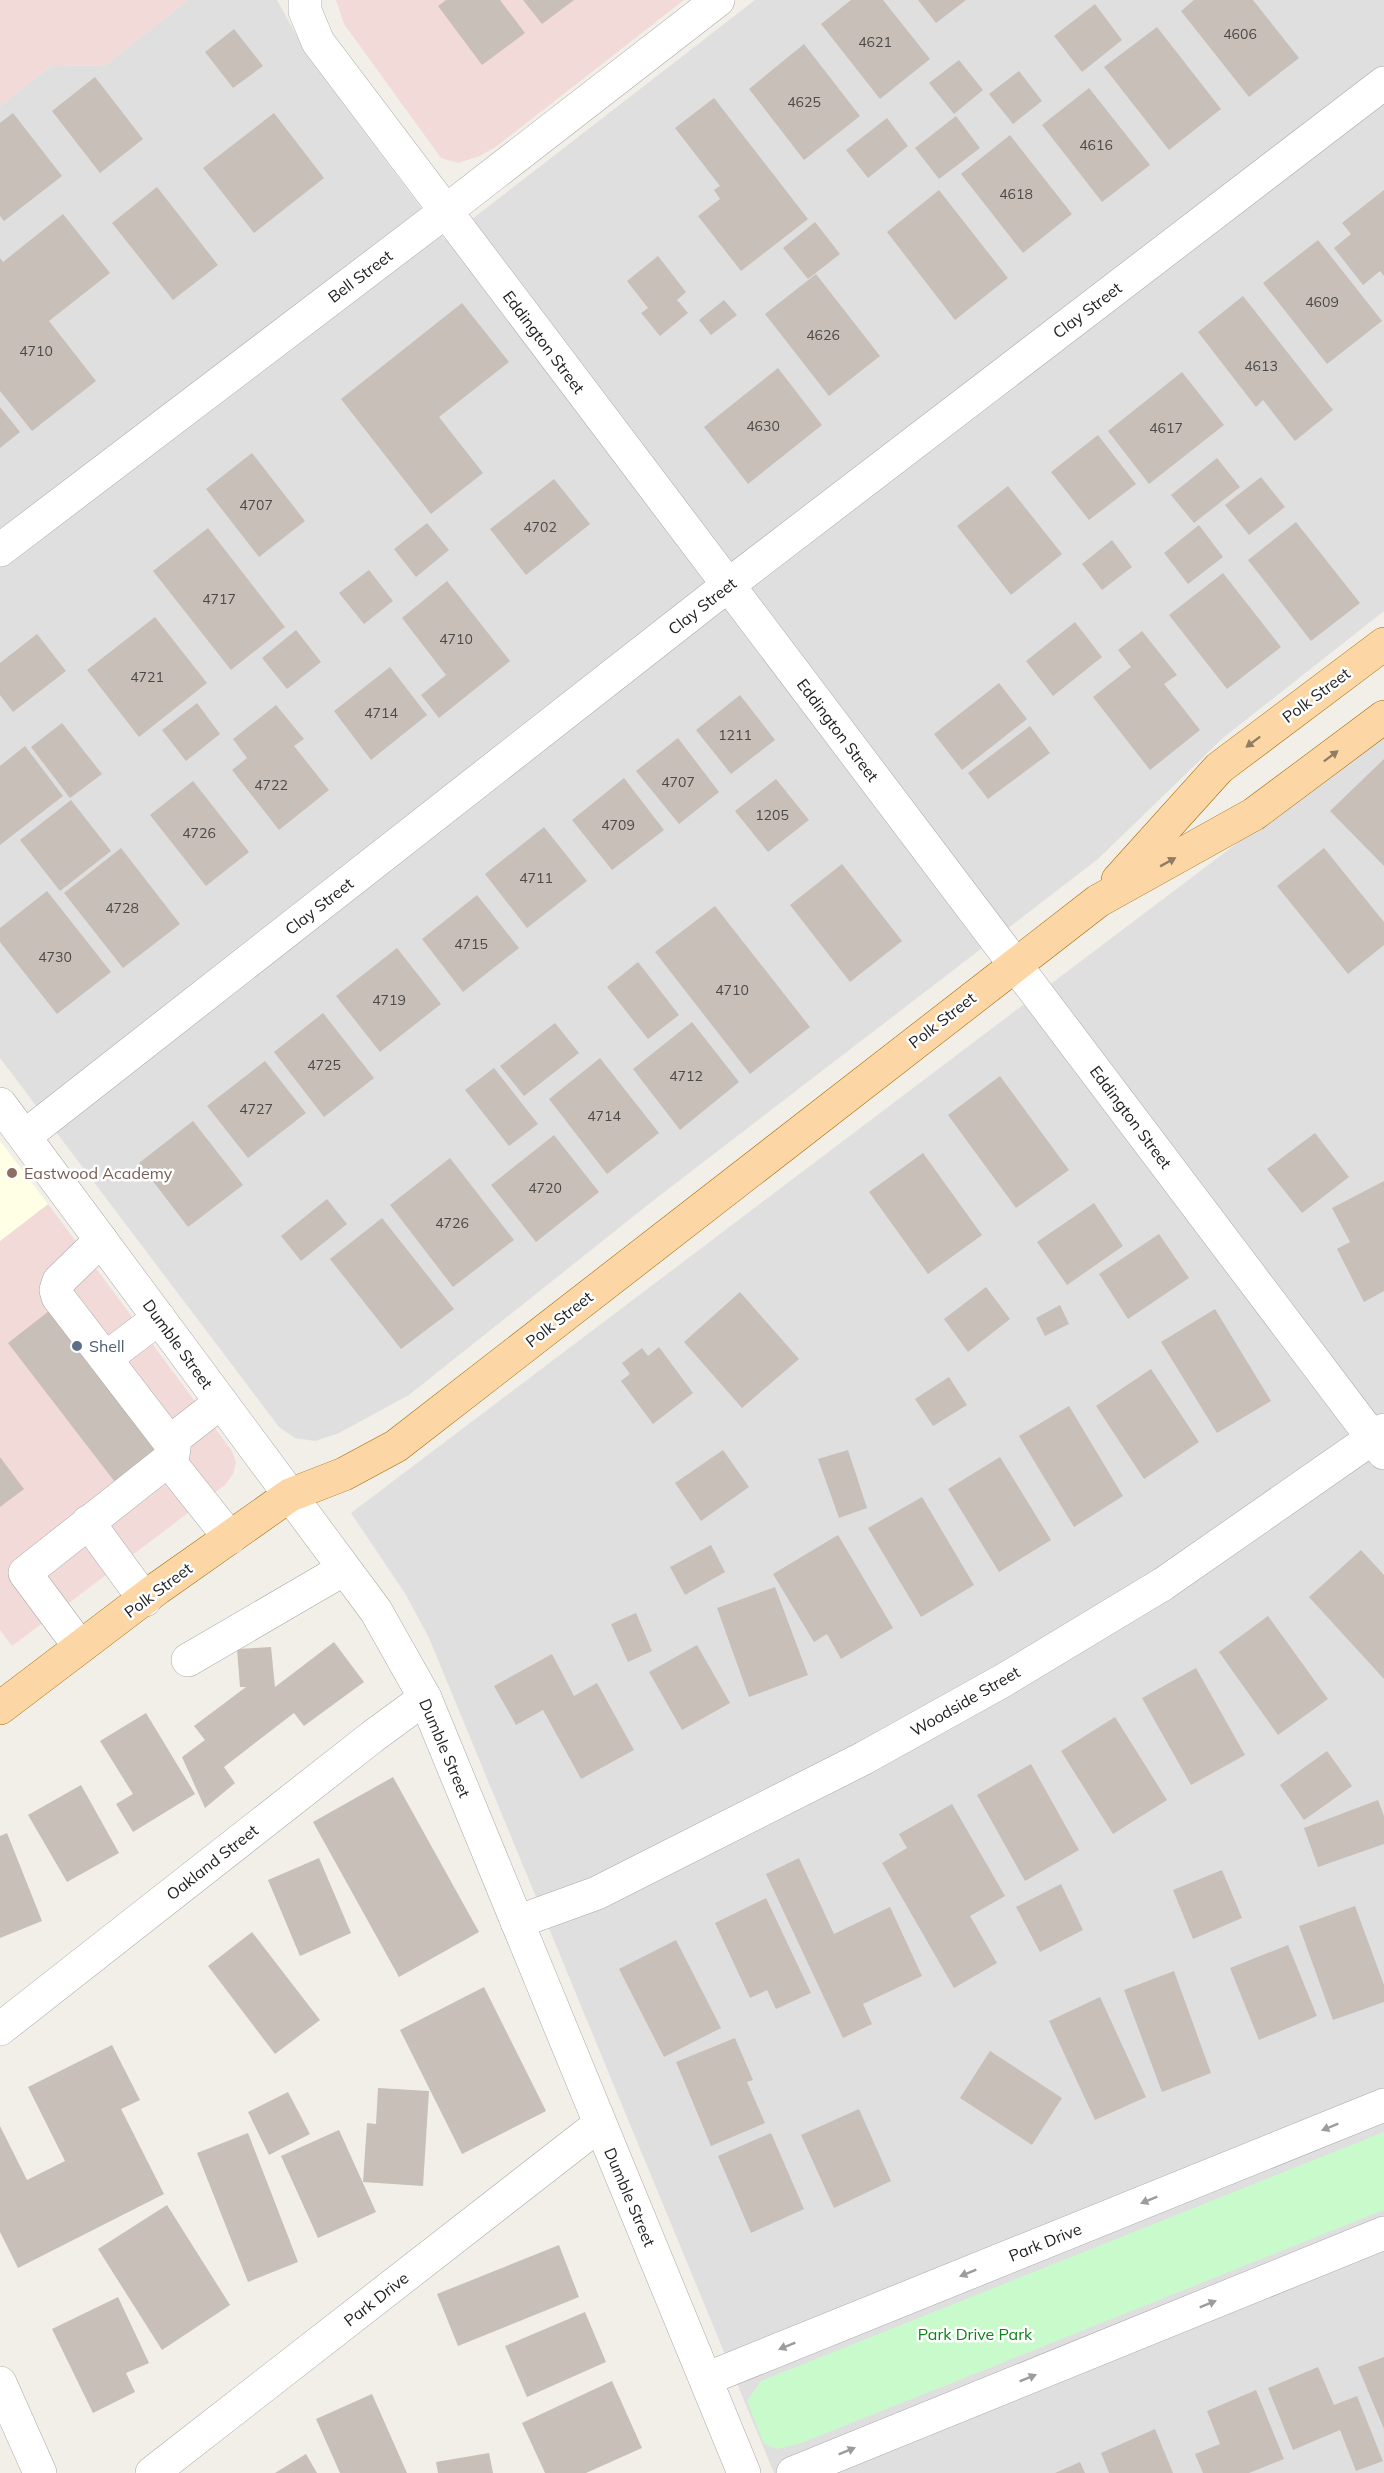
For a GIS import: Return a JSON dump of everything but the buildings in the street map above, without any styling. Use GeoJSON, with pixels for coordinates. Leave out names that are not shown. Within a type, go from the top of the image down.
{"type":"FeatureCollection","features":[{"type":"Feature","properties":{"kind":"main road","name":"Polk Street"},"geometry":{"type":"LineString","coordinates":[[1098,901],[1219,768],[1384,644]]}},
{"type":"Feature","properties":{"kind":"main road","name":"Polk Street"},"geometry":{"type":"LineString","coordinates":[[0,1708],[80,1647],[290,1495],[344,1474],[396,1446],[1098,901],[1254,814],[1384,717]]}},
{"type":"Feature","properties":{"kind":"street","name":"Eddington Street"},"geometry":{"type":"LineString","coordinates":[[305,0],[305,11],[318,42],[728,586],[1380,1441]]}},
{"type":"Feature","properties":{"kind":"street","name":"Bell Street"},"geometry":{"type":"LineString","coordinates":[[0,550],[446,212],[718,0]]}},
{"type":"Feature","properties":{"kind":"street","name":"Clay Street"},"geometry":{"type":"LineString","coordinates":[[25,1136],[728,586],[1384,83]]}},
{"type":"Feature","properties":{"kind":"street","name":"Dumble Street"},"geometry":{"type":"LineString","coordinates":[[0,1104],[376,1611],[425,1698],[744,2473]]}},
{"type":"Feature","properties":{"kind":"street"},"geometry":{"type":"LineString","coordinates":[[101,1240],[59,1281],[56,1290],[58,1297],[106,1358],[230,1538]]}},
{"type":"Feature","properties":{"kind":"street"},"geometry":{"type":"LineString","coordinates":[[106,1358],[159,1318]]}},
{"type":"Feature","properties":{"kind":"street"},"geometry":{"type":"LineString","coordinates":[[80,1647],[25,1573],[170,1451],[221,1402]]}},
{"type":"Feature","properties":{"kind":"street","name":"Woodside Street"},"geometry":{"type":"LineString","coordinates":[[517,1922],[597,1893],[864,1758],[1004,1680],[1163,1584],[1380,1441]]}},
{"type":"Feature","properties":{"kind":"street"},"geometry":{"type":"LineString","coordinates":[[88,1522],[145,1600]]}},
{"type":"Feature","properties":{"kind":"street"},"geometry":{"type":"LineString","coordinates":[[188,1660],[345,1569]]}},
{"type":"Feature","properties":{"kind":"street","name":"Oakland Street"},"geometry":{"type":"LineString","coordinates":[[0,2029],[363,1744],[425,1698]]}},
{"type":"Feature","properties":{"kind":"street","name":"Park Drive"},"geometry":{"type":"LineString","coordinates":[[706,2379],[1384,2105]]}},
{"type":"Feature","properties":{"kind":"street","name":"Park Drive"},"geometry":{"type":"LineString","coordinates":[[152,2473],[600,2124]]}},
{"type":"Feature","properties":{"kind":"street"},"geometry":{"type":"LineString","coordinates":[[793,2473],[1384,2233]]}},
{"type":"Feature","properties":{"kind":"street"},"geometry":{"type":"LineString","coordinates":[[0,2383],[40,2473]]}},
{"type":"Feature","properties":{"kind":"shaded area"},"geometry":{"type":"Polygon","coordinates":[[[0,0],[188,0],[104,66],[52,65],[0,106],[0,0]]]}},
{"type":"Feature","properties":{"kind":"shaded area"},"geometry":{"type":"Polygon","coordinates":[[[188,0],[277,0],[309,58],[445,240],[755,0],[1384,0],[1384,611],[1223,738],[1098,859],[654,1200],[409,1395],[339,1433],[315,1441],[295,1438],[279,1427],[0,1058],[0,106],[52,65],[104,66],[188,0]]]}},
{"type":"Feature","properties":{"kind":"shaded area"},"geometry":{"type":"Polygon","coordinates":[[[336,0],[684,0],[497,146],[480,156],[458,163],[441,158],[344,24],[336,0]]]}},
{"type":"Feature","properties":{"kind":"shaded area"},"geometry":{"type":"Polygon","coordinates":[[[1384,732],[1384,2473],[774,2473],[429,1638],[406,1595],[351,1513],[1384,732]]]}},
{"type":"Feature","properties":{"kind":"shaded area","name":"Eastwood Academy"},"geometry":{"type":"Polygon","coordinates":[[[0,1141],[48,1204],[0,1241],[0,1141]]]}},
{"type":"Feature","properties":{"kind":"shaded area","name":"Shell"},"geometry":{"type":"Polygon","coordinates":[[[48,1204],[232,1451],[236,1463],[233,1474],[225,1485],[12,1646],[0,1630],[0,1241],[48,1204]]]}},
{"type":"Feature","properties":{"kind":"green space","name":"Park Drive Park"},"geometry":{"type":"Polygon","coordinates":[[[1384,2132],[1384,2210],[799,2444],[777,2449],[764,2444],[747,2401],[761,2381],[1384,2132]]]}},
{"type":"Feature","properties":{"kind":"place","name":"Eastwood Academy"},"geometry":{"type":"Point","coordinates":[12,1173]}},
{"type":"Feature","properties":{"kind":"place","name":"Shell"},"geometry":{"type":"Point","coordinates":[77,1346]}}]}
